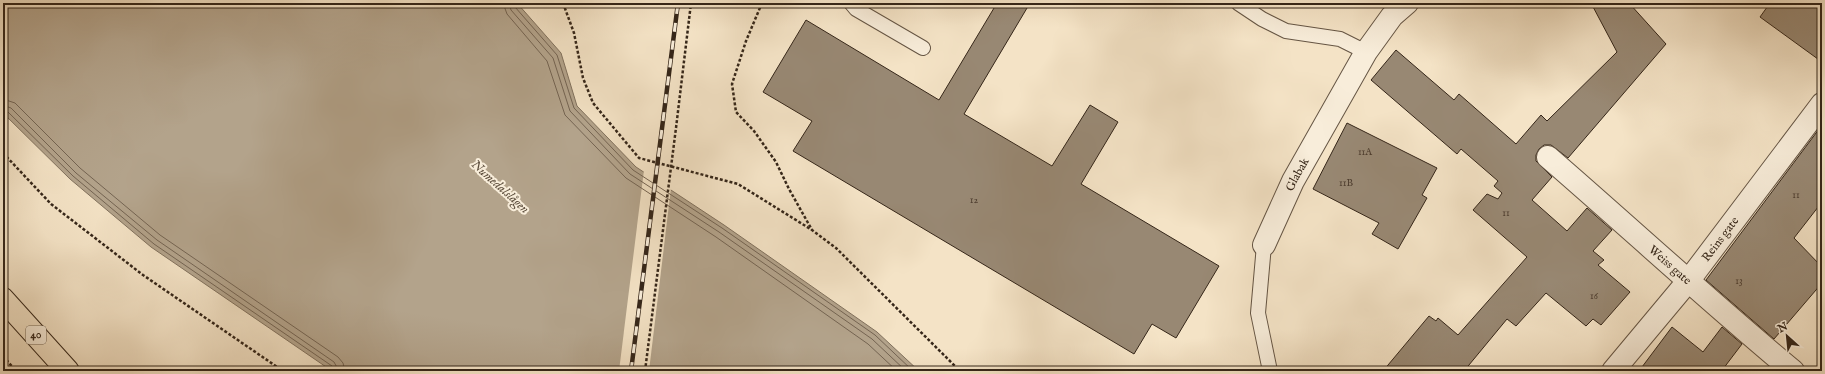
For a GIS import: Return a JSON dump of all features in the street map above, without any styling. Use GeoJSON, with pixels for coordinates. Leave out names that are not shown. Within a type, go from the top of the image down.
{"type":"FeatureCollection","features":[{"type":"Feature","properties":{"kind":"main road","name":"40"},"geometry":{"type":"LineString","coordinates":[[3,299],[68,371]]}},
{"type":"Feature","properties":{"kind":"street","name":"Glabak"},"geometry":{"type":"LineString","coordinates":[[1264,246],[1293,181],[1366,52],[1392,16],[1407,3]]}},
{"type":"Feature","properties":{"kind":"street","name":"Reins gate"},"geometry":{"type":"LineString","coordinates":[[1613,371],[1689,280],[1822,104]]}},
{"type":"Feature","properties":{"kind":"street","name":"Weiss gate"},"geometry":{"type":"LineString","coordinates":[[1548,157],[1689,280],[1734,322],[1793,371]]}},
{"type":"Feature","properties":{"kind":"lane"},"geometry":{"type":"LineString","coordinates":[[851,3],[856,9],[924,48]]}},
{"type":"Feature","properties":{"kind":"lane"},"geometry":{"type":"LineString","coordinates":[[1238,3],[1262,19],[1286,30],[1340,39],[1366,52]]}},
{"type":"Feature","properties":{"kind":"lane","name":"Glabak"},"geometry":{"type":"LineString","coordinates":[[1264,246],[1258,313],[1270,371]]}},
{"type":"Feature","properties":{"kind":"path"},"geometry":{"type":"LineString","coordinates":[[563,3],[574,34],[583,78],[593,104],[639,158],[738,184],[812,230],[836,248],[960,371]]}},
{"type":"Feature","properties":{"kind":"path"},"geometry":{"type":"LineString","coordinates":[[645,371],[691,3]]}},
{"type":"Feature","properties":{"kind":"path"},"geometry":{"type":"LineString","coordinates":[[762,3],[746,40],[732,84],[736,112],[754,131],[776,162],[812,230]]}},
{"type":"Feature","properties":{"kind":"path"},"geometry":{"type":"LineString","coordinates":[[3,153],[51,204],[63,214],[143,275],[283,371]]}},
{"type":"Feature","properties":{"kind":"path"},"geometry":{"type":"LineString","coordinates":[[3,356],[16,371]]}},
{"type":"Feature","properties":{"kind":"water","name":"Numedalslågen"},"geometry":{"type":"Polygon","coordinates":[[[3,3],[517,3],[561,53],[577,106],[636,167],[724,225],[877,332],[919,371],[332,371],[151,247],[70,179],[3,113],[3,3]]]}},
{"type":"Feature","properties":{"kind":"pier"},"geometry":{"type":"Polygon","coordinates":[[[644,170],[671,188],[649,371],[619,371],[644,170]]]}},
{"type":"Feature","properties":{"kind":"building"},"geometry":{"type":"Polygon","coordinates":[[[997,3],[1030,3],[964,114],[1052,166],[1090,105],[1118,122],[1081,184],[1219,266],[1176,338],[1152,324],[1134,354],[793,151],[812,121],[763,92],[806,20],[939,100],[997,3]]]}},
{"type":"Feature","properties":{"kind":"building"},"geometry":{"type":"Polygon","coordinates":[[[1591,3],[1629,3],[1666,44],[1568,158],[1551,145],[1544,145],[1539,149],[1536,155],[1536,161],[1552,177],[1532,200],[1567,231],[1587,208],[1612,230],[1593,251],[1604,260],[1598,265],[1630,292],[1601,325],[1593,319],[1586,326],[1546,293],[1516,326],[1507,319],[1464,371],[1383,371],[1429,316],[1436,321],[1438,318],[1458,335],[1527,257],[1473,210],[1487,194],[1498,199],[1502,193],[1494,186],[1498,181],[1461,149],[1457,154],[1371,80],[1396,50],[1454,100],[1459,94],[1516,144],[1541,115],[1547,121],[1617,52],[1591,3]]]}},
{"type":"Feature","properties":{"kind":"building"},"geometry":{"type":"Polygon","coordinates":[[[1770,3],[1822,3],[1822,62],[1760,17],[1770,3]]]}},
{"type":"Feature","properties":{"kind":"building"},"geometry":{"type":"Polygon","coordinates":[[[1347,123],[1437,168],[1422,195],[1427,198],[1398,249],[1372,234],[1379,223],[1313,189],[1347,123]]]}},
{"type":"Feature","properties":{"kind":"building"},"geometry":{"type":"Polygon","coordinates":[[[1822,125],[1822,202],[1794,238],[1822,267],[1822,283],[1774,339],[1706,280],[1822,125]]]}},
{"type":"Feature","properties":{"kind":"building"},"geometry":{"type":"Polygon","coordinates":[[[1672,327],[1703,352],[1722,327],[1742,344],[1723,369],[1726,371],[1639,371],[1672,327]]]}},
{"type":"Feature","properties":{"kind":"railway"},"geometry":{"type":"LineString","coordinates":[[631,371],[678,3]]}}]}
